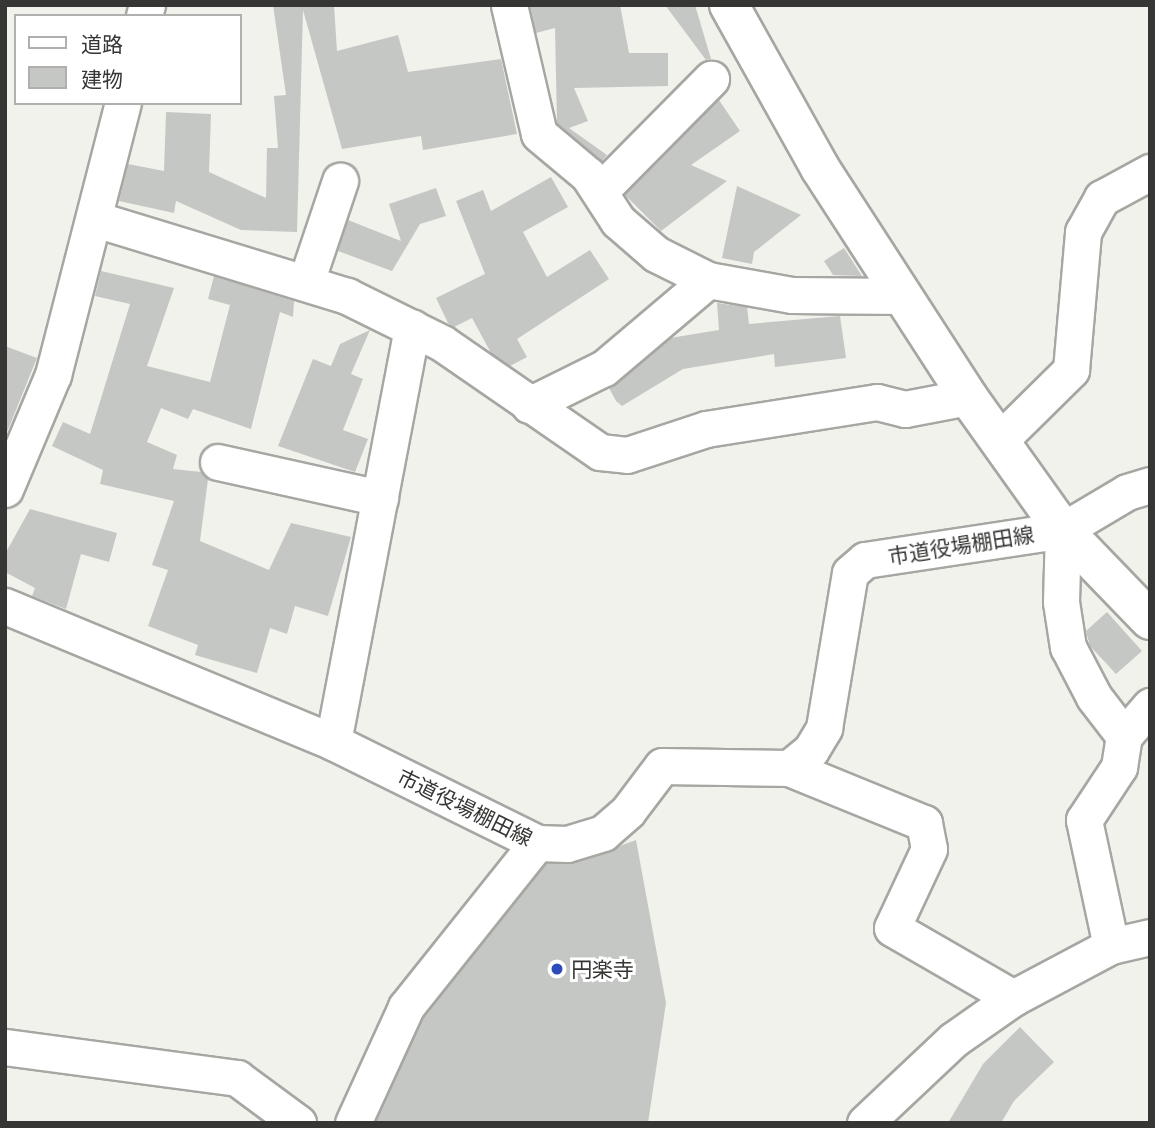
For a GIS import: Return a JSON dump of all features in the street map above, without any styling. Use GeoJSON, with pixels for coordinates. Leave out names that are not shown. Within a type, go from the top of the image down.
{"type":"FeatureCollection","features":[{"type":"Feature","properties":{"kind":"street"},"geometry":{"type":"LineString","coordinates":[[509,5],[539,134],[600,191],[618,221],[656,254],[708,280],[792,295],[903,296]]}},
{"type":"Feature","properties":{"kind":"street"},"geometry":{"type":"LineString","coordinates":[[729,5],[820,168],[968,397],[1063,530],[1150,620]]}},
{"type":"Feature","properties":{"kind":"street"},"geometry":{"type":"LineString","coordinates":[[600,191],[711,79]]}},
{"type":"Feature","properties":{"kind":"street"},"geometry":{"type":"LineString","coordinates":[[5,489],[53,375],[123,105]]}},
{"type":"Feature","properties":{"kind":"street"},"geometry":{"type":"LineString","coordinates":[[1000,440],[1071,370],[1083,232],[1102,198],[1150,172]]}},
{"type":"Feature","properties":{"kind":"street"},"geometry":{"type":"LineString","coordinates":[[306,282],[340,181]]}},
{"type":"Feature","properties":{"kind":"street"},"geometry":{"type":"LineString","coordinates":[[95,219],[306,282],[412,327],[600,452],[627,455],[706,429],[877,402],[905,409],[940,406],[968,397]]}},
{"type":"Feature","properties":{"kind":"street"},"geometry":{"type":"LineString","coordinates":[[529,405],[604,368],[708,280]]}},
{"type":"Feature","properties":{"kind":"street"},"geometry":{"type":"LineString","coordinates":[[333,742],[412,327]]}},
{"type":"Feature","properties":{"kind":"street"},"geometry":{"type":"LineString","coordinates":[[218,462],[380,498]]}},
{"type":"Feature","properties":{"kind":"street"},"geometry":{"type":"LineString","coordinates":[[1063,530],[1126,492],[1150,485]]}},
{"type":"Feature","properties":{"kind":"street"},"geometry":{"type":"LineString","coordinates":[[1063,530],[1061,602],[1068,646],[1094,696],[1124,736]]}},
{"type":"Feature","properties":{"kind":"street","name":"市道役場棚田線"},"geometry":{"type":"LineString","coordinates":[[5,606],[333,742],[537,843],[567,844],[603,833],[628,811],[662,766],[789,768],[811,750],[824,728],[850,573],[865,560],[1063,530]]}},
{"type":"Feature","properties":{"kind":"street"},"geometry":{"type":"LineString","coordinates":[[1111,946],[1084,820],[1119,767],[1124,736],[1150,706]]}},
{"type":"Feature","properties":{"kind":"street"},"geometry":{"type":"LineString","coordinates":[[789,768],[924,823],[929,849],[892,929],[1013,998]]}},
{"type":"Feature","properties":{"kind":"street"},"geometry":{"type":"LineString","coordinates":[[353,1123],[406,1007],[537,843]]}},
{"type":"Feature","properties":{"kind":"street"},"geometry":{"type":"LineString","coordinates":[[865,1123],[953,1040],[1013,998],[1111,946],[1150,937]]}},
{"type":"Feature","properties":{"kind":"street"},"geometry":{"type":"LineString","coordinates":[[5,1047],[237,1078],[298,1123]]}},
{"type":"Feature","properties":{"kind":"building"},"geometry":{"type":"Polygon","coordinates":[[[273,5],[334,5],[337,51],[398,35],[408,72],[501,59],[517,134],[423,150],[421,136],[342,149],[303,10],[297,232],[241,230],[176,201],[174,213],[119,201],[128,164],[164,171],[166,112],[211,114],[209,172],[266,198],[267,148],[278,148],[274,96],[286,95],[273,5]]]}},
{"type":"Feature","properties":{"kind":"building"},"geometry":{"type":"Polygon","coordinates":[[[530,5],[620,5],[629,53],[668,53],[668,86],[574,88],[588,121],[569,128],[607,155],[602,161],[557,123],[555,28],[536,33],[530,5]]]}},
{"type":"Feature","properties":{"kind":"building"},"geometry":{"type":"Polygon","coordinates":[[[665,5],[695,5],[711,59],[706,60],[665,5]]]}},
{"type":"Feature","properties":{"kind":"building"},"geometry":{"type":"Polygon","coordinates":[[[719,100],[740,131],[691,165],[727,181],[661,231],[625,195],[719,100]]]}},
{"type":"Feature","properties":{"kind":"building"},"geometry":{"type":"Polygon","coordinates":[[[551,177],[568,207],[523,232],[547,277],[590,250],[609,279],[517,339],[527,357],[510,366],[491,353],[472,318],[454,327],[448,323],[436,298],[485,274],[456,201],[483,190],[491,211],[551,177]]]}},
{"type":"Feature","properties":{"kind":"building"},"geometry":{"type":"Polygon","coordinates":[[[737,186],[801,215],[754,252],[752,264],[722,258],[737,186]]]}},
{"type":"Feature","properties":{"kind":"building"},"geometry":{"type":"Polygon","coordinates":[[[436,188],[446,216],[420,224],[392,271],[338,251],[348,220],[401,241],[389,204],[436,188]]]}},
{"type":"Feature","properties":{"kind":"building"},"geometry":{"type":"Polygon","coordinates":[[[844,248],[862,276],[833,275],[824,261],[844,248]]]}},
{"type":"Feature","properties":{"kind":"building"},"geometry":{"type":"Polygon","coordinates":[[[101,271],[174,288],[147,366],[210,382],[230,305],[208,299],[214,276],[294,301],[293,317],[280,312],[251,429],[193,409],[188,419],[161,408],[147,442],[177,455],[173,469],[201,472],[208,479],[200,541],[269,570],[291,523],[351,537],[328,616],[295,606],[287,634],[270,628],[257,673],[195,655],[198,645],[148,626],[168,570],[152,565],[174,501],[100,484],[103,470],[52,446],[63,422],[90,434],[130,304],[95,296],[101,271]]]}},
{"type":"Feature","properties":{"kind":"building"},"geometry":{"type":"Polygon","coordinates":[[[717,303],[747,307],[749,324],[840,316],[846,358],[775,367],[774,354],[683,369],[622,406],[616,401],[609,388],[670,338],[719,330],[717,303]]]}},
{"type":"Feature","properties":{"kind":"building"},"geometry":{"type":"Polygon","coordinates":[[[370,330],[351,374],[363,379],[343,430],[368,439],[355,472],[278,446],[313,359],[331,366],[340,344],[370,330]]]}},
{"type":"Feature","properties":{"kind":"building"},"geometry":{"type":"Polygon","coordinates":[[[5,346],[37,358],[5,437],[5,346]]]}},
{"type":"Feature","properties":{"kind":"building"},"geometry":{"type":"Polygon","coordinates":[[[30,509],[117,533],[109,562],[81,554],[66,609],[32,596],[35,588],[5,572],[5,554],[30,509]]]}},
{"type":"Feature","properties":{"kind":"building"},"geometry":{"type":"Polygon","coordinates":[[[1107,612],[1142,651],[1116,674],[1090,646],[1086,631],[1107,612]]]}},
{"type":"Feature","properties":{"kind":"building","name":"円楽寺"},"geometry":{"type":"Polygon","coordinates":[[[636,840],[666,1003],[648,1123],[375,1123],[423,1018],[546,863],[573,863],[636,840]]]}},
{"type":"Feature","properties":{"kind":"building"},"geometry":{"type":"Polygon","coordinates":[[[1020,1027],[1054,1062],[1014,1101],[1001,1123],[948,1123],[983,1064],[1020,1027]]]}},
{"type":"Feature","properties":{"kind":"place","name":"円楽寺"},"geometry":{"type":"Point","coordinates":[557,969]}}]}
